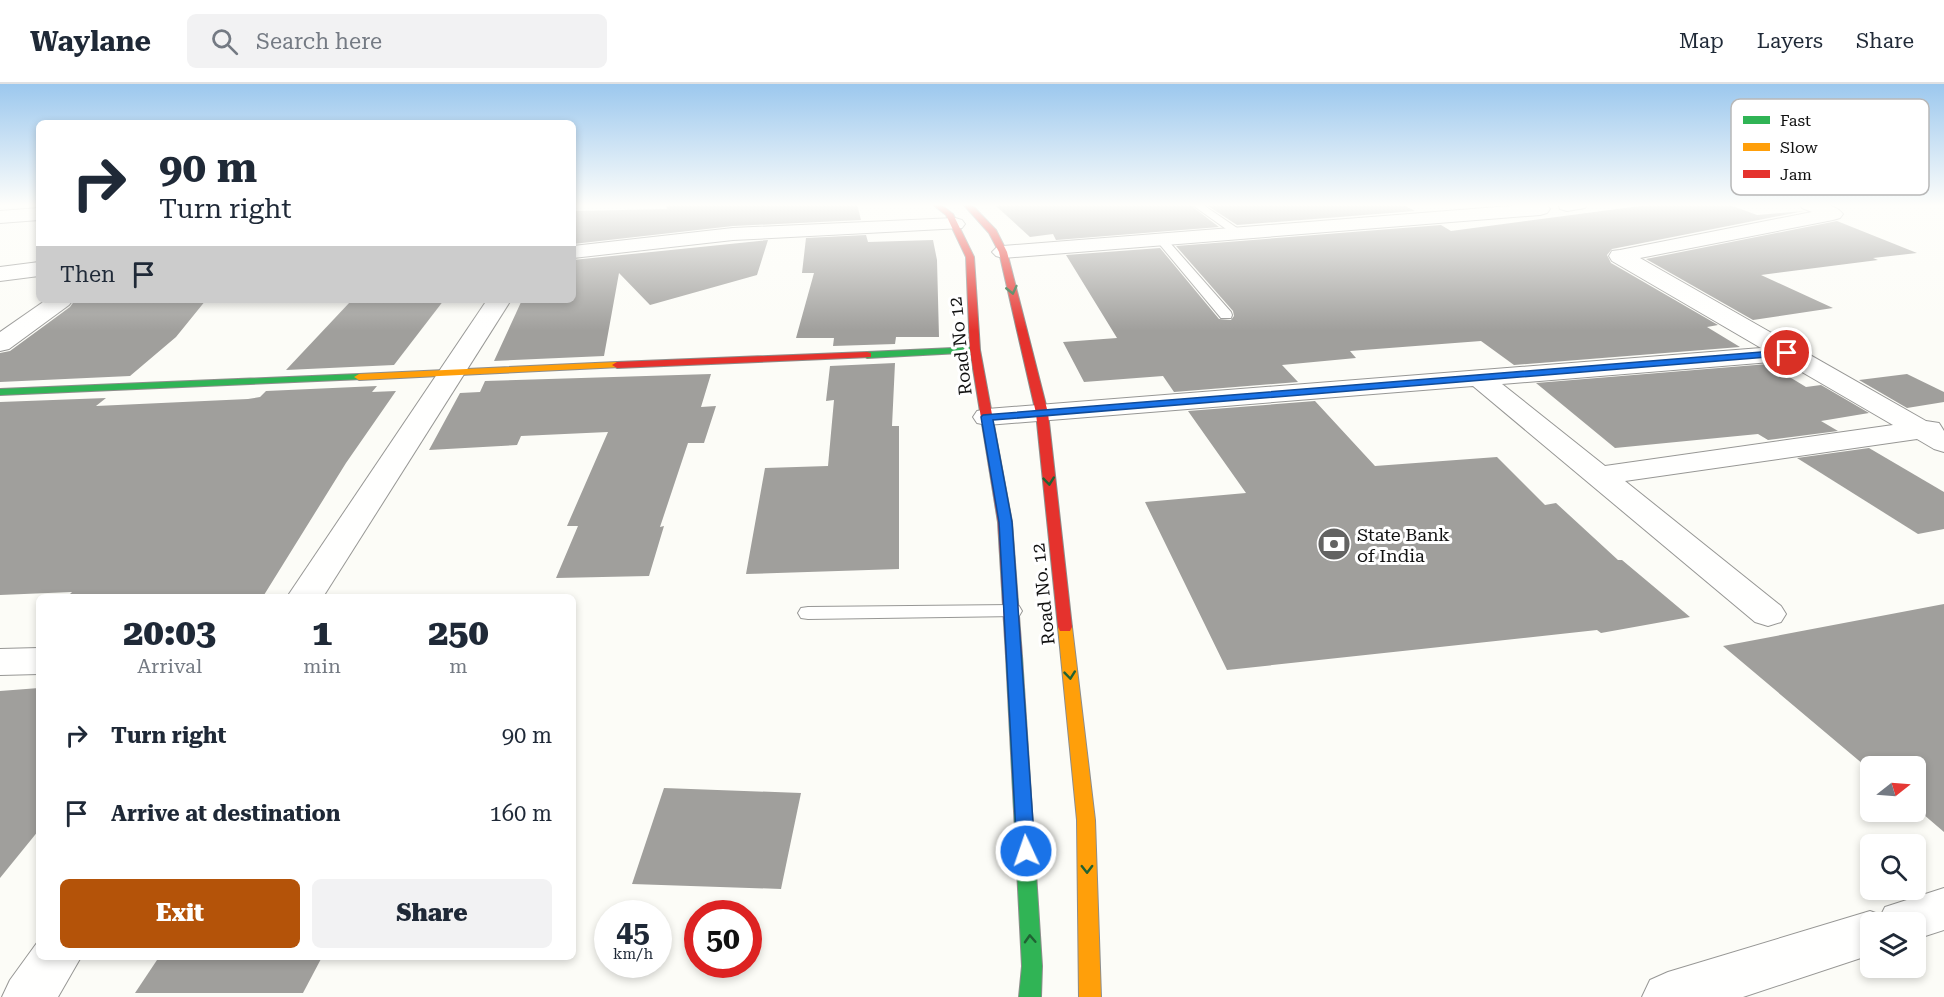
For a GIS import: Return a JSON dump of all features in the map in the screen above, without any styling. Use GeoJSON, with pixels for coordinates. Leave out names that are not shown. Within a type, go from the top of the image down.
{"type":"FeatureCollection","features":[{"type":"Feature","properties":{"kind":"main road","name":"Road No 12"},"geometry":{"type":"LineString","coordinates":[[966,247],[970,257],[975,350],[1005,522],[1031,954],[1030,997]]}},
{"type":"Feature","properties":{"kind":"main road","name":"Road No. 12"},"geometry":{"type":"LineString","coordinates":[[1001,247],[1042,413],[1086,820],[1090,997]]}},
{"type":"Feature","properties":{"kind":"main road"},"geometry":{"type":"LineString","coordinates":[[0,392],[975,350]]}},
{"type":"Feature","properties":{"kind":"street"},"geometry":{"type":"LineString","coordinates":[[576,252],[621,247]]}},
{"type":"Feature","properties":{"kind":"street"},"geometry":{"type":"LineString","coordinates":[[1004,252],[1064,247]]}},
{"type":"Feature","properties":{"kind":"street"},"geometry":{"type":"LineString","coordinates":[[1668,247],[1620,256],[1787,353],[1936,434]]}},
{"type":"Feature","properties":{"kind":"street"},"geometry":{"type":"LineString","coordinates":[[0,274],[36,269]]}},
{"type":"Feature","properties":{"kind":"street"},"geometry":{"type":"LineString","coordinates":[[1,343],[57,303]]}},
{"type":"Feature","properties":{"kind":"street"},"geometry":{"type":"LineString","coordinates":[[307,594],[496,303]]}},
{"type":"Feature","properties":{"kind":"street"},"geometry":{"type":"LineString","coordinates":[[987,417],[1787,353]]}},
{"type":"Feature","properties":{"kind":"street"},"geometry":{"type":"LineString","coordinates":[[1479,378],[1768,614]]}},
{"type":"Feature","properties":{"kind":"street"},"geometry":{"type":"LineString","coordinates":[[1598,476],[1936,434]]}},
{"type":"Feature","properties":{"kind":"street"},"geometry":{"type":"LineString","coordinates":[[0,662],[36,661]]}},
{"type":"Feature","properties":{"kind":"street"},"geometry":{"type":"LineString","coordinates":[[1668,997],[1860,936]]}},
{"type":"Feature","properties":{"kind":"street"},"geometry":{"type":"LineString","coordinates":[[28,997],[54,960]]}},
{"type":"Feature","properties":{"kind":"lane"},"geometry":{"type":"LineString","coordinates":[[1167,247],[1226,315]]}},
{"type":"Feature","properties":{"kind":"lane"},"geometry":{"type":"LineString","coordinates":[[808,613],[1012,611]]}},
{"type":"Feature","properties":{"kind":"building"},"geometry":{"type":"Polygon","coordinates":[[[704,247],[766,247],[757,275],[650,305],[619,273],[604,356],[494,361],[521,303],[576,303],[576,260],[704,247]]]}},
{"type":"Feature","properties":{"kind":"building"},"geometry":{"type":"Polygon","coordinates":[[[805,247],[934,247],[937,260],[939,337],[896,337],[895,344],[833,346],[834,338],[796,338],[814,273],[802,273],[805,247]]]}},
{"type":"Feature","properties":{"kind":"building"},"geometry":{"type":"Polygon","coordinates":[[[1177,247],[1624,247],[1612,249],[1607,255],[1611,263],[1718,325],[1707,327],[1740,347],[1514,365],[1481,341],[1350,351],[1356,358],[1282,365],[1298,382],[1174,392],[1163,376],[1084,382],[1063,342],[1117,338],[1066,255],[1160,248],[1219,319],[1231,320],[1234,316],[1233,311],[1177,247]]]}},
{"type":"Feature","properties":{"kind":"building"},"geometry":{"type":"Polygon","coordinates":[[[1708,247],[1901,247],[1917,253],[1761,275],[1833,308],[1753,320],[1646,259],[1708,247]]]}},
{"type":"Feature","properties":{"kind":"building"},"geometry":{"type":"Polygon","coordinates":[[[73,303],[204,303],[176,337],[130,376],[0,382],[0,353],[10,351],[73,303]]]}},
{"type":"Feature","properties":{"kind":"building"},"geometry":{"type":"Polygon","coordinates":[[[349,303],[442,303],[394,365],[286,370],[349,303]]]}},
{"type":"Feature","properties":{"kind":"building"},"geometry":{"type":"Polygon","coordinates":[[[895,363],[892,426],[899,426],[899,569],[746,574],[765,468],[828,466],[834,400],[826,401],[830,366],[895,363]]]}},
{"type":"Feature","properties":{"kind":"building"},"geometry":{"type":"Polygon","coordinates":[[[1768,364],[1806,387],[1821,385],[1869,413],[1821,421],[1838,431],[1768,440],[1758,434],[1615,448],[1536,383],[1768,364]]]}},
{"type":"Feature","properties":{"kind":"building"},"geometry":{"type":"Polygon","coordinates":[[[711,374],[701,407],[716,406],[704,443],[688,443],[660,527],[664,526],[649,576],[556,578],[578,526],[567,526],[608,432],[521,436],[517,445],[429,450],[460,393],[480,392],[485,381],[711,374]]]}},
{"type":"Feature","properties":{"kind":"building"},"geometry":{"type":"Polygon","coordinates":[[[1907,374],[1944,392],[1944,402],[1907,408],[1859,380],[1907,374]]]}},
{"type":"Feature","properties":{"kind":"building"},"geometry":{"type":"Polygon","coordinates":[[[377,386],[372,392],[396,391],[346,463],[265,594],[70,594],[72,592],[0,595],[0,402],[106,398],[96,406],[248,399],[260,397],[266,391],[377,386]]]}},
{"type":"Feature","properties":{"kind":"building"},"geometry":{"type":"Polygon","coordinates":[[[1315,401],[1375,466],[1497,457],[1545,505],[1556,503],[1618,560],[1622,560],[1690,617],[1601,633],[1597,630],[1227,670],[1145,502],[1246,493],[1188,411],[1315,401]]]}},
{"type":"Feature","properties":{"kind":"building"},"geometry":{"type":"Polygon","coordinates":[[[1869,448],[1944,492],[1944,529],[1918,534],[1797,458],[1869,448]]]}},
{"type":"Feature","properties":{"kind":"building"},"geometry":{"type":"Polygon","coordinates":[[[1944,604],[1944,832],[1926,817],[1926,756],[1860,756],[1860,762],[1723,646],[1944,604]]]}},
{"type":"Feature","properties":{"kind":"building"},"geometry":{"type":"Polygon","coordinates":[[[36,688],[36,834],[0,878],[0,691],[36,688]]]}},
{"type":"Feature","properties":{"kind":"building"},"geometry":{"type":"Polygon","coordinates":[[[664,788],[801,793],[781,889],[632,884],[664,788]]]}},
{"type":"Feature","properties":{"kind":"building"},"geometry":{"type":"Polygon","coordinates":[[[157,960],[320,960],[303,993],[135,993],[157,960]]]}},
{"type":"Feature","properties":{"kind":"traffic: fast"},"geometry":{"type":"LineString","coordinates":[[867,355],[975,350]]}},
{"type":"Feature","properties":{"kind":"traffic: fast"},"geometry":{"type":"LineString","coordinates":[[0,392],[359,377]]}},
{"type":"Feature","properties":{"kind":"traffic: fast"},"geometry":{"type":"LineString","coordinates":[[1014,656],[1032,966],[1030,997]]}},
{"type":"Feature","properties":{"kind":"traffic: slow"},"geometry":{"type":"LineString","coordinates":[[359,377],[617,365]]}},
{"type":"Feature","properties":{"kind":"traffic: slow"},"geometry":{"type":"LineString","coordinates":[[1065,627],[1086,820],[1090,997]]}},
{"type":"Feature","properties":{"kind":"traffic: jam"},"geometry":{"type":"LineString","coordinates":[[965,247],[970,257],[975,350],[1005,522],[1014,656]]}},
{"type":"Feature","properties":{"kind":"traffic: jam"},"geometry":{"type":"LineString","coordinates":[[1000,247],[1042,413],[1065,627]]}},
{"type":"Feature","properties":{"kind":"traffic: jam"},"geometry":{"type":"LineString","coordinates":[[617,365],[867,355]]}},
{"type":"Feature","properties":{"kind":"place","name":"State Bank of India"},"geometry":{"type":"Point","coordinates":[1334,544]}},
{"type":"Feature","properties":{"kind":"route"},"geometry":{"type":"LineString","coordinates":[[1026,851],[1005,522],[987,417],[1787,353]]}}]}
